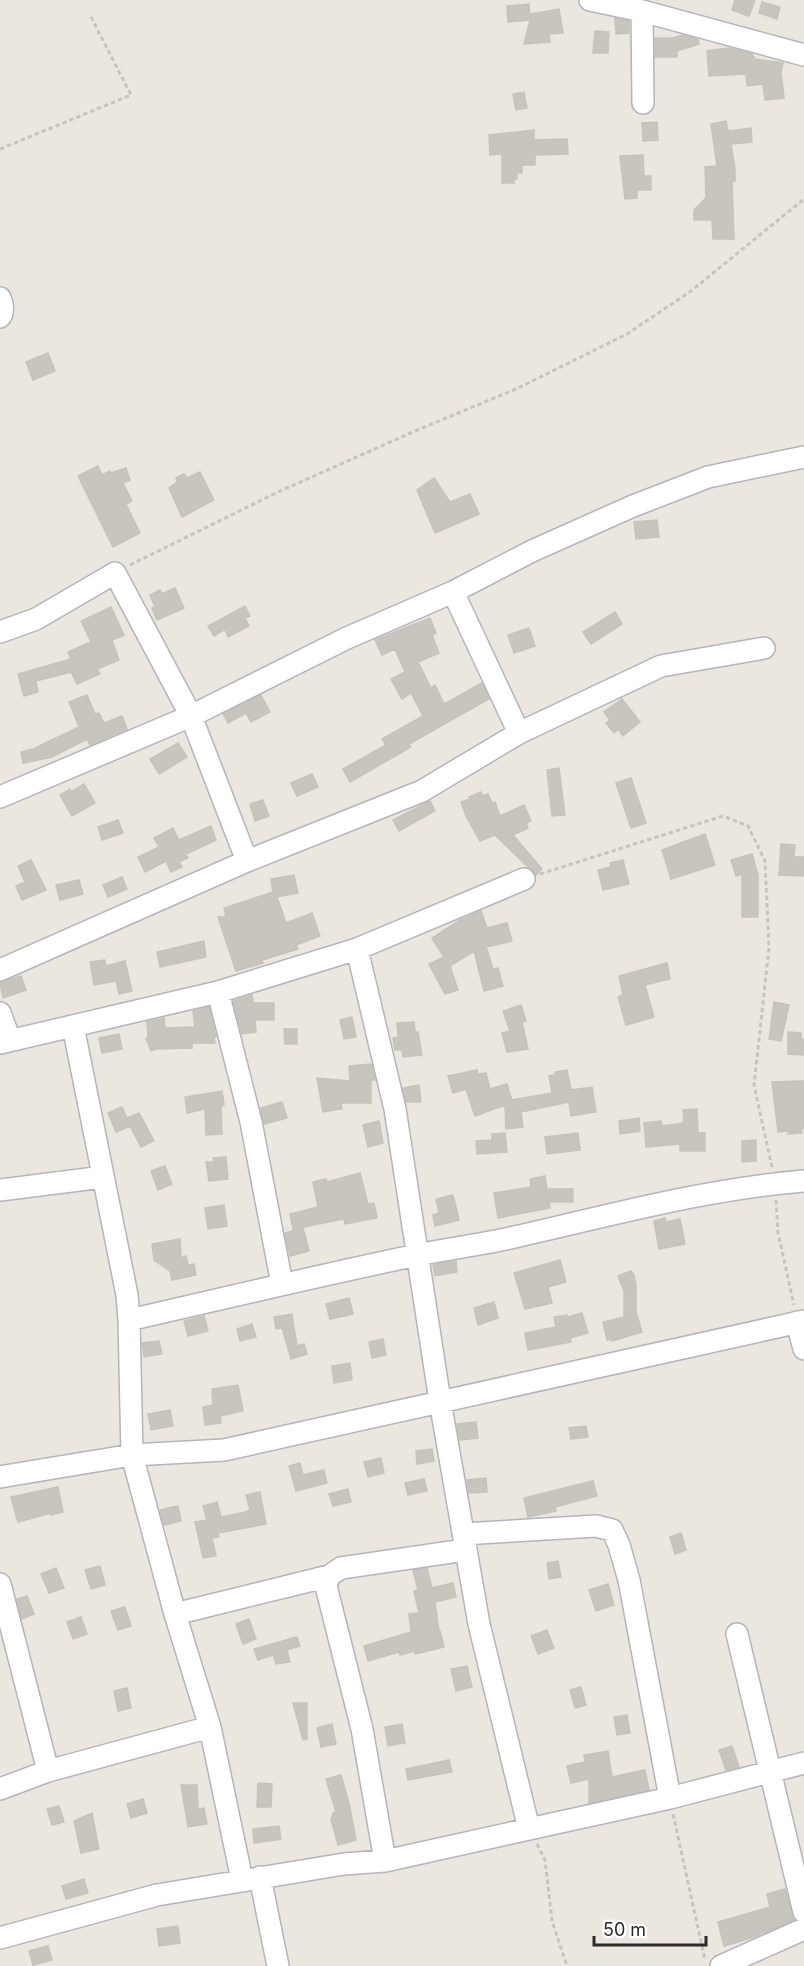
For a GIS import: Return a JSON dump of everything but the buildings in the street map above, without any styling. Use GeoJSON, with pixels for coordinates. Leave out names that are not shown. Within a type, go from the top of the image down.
{"type":"FeatureCollection","features":[{"type":"Feature","properties":{"kind":"street"},"geometry":{"type":"LineString","coordinates":[[590,0],[642,11],[804,55]]}},
{"type":"Feature","properties":{"kind":"street"},"geometry":{"type":"LineString","coordinates":[[642,11],[643,103]]}},
{"type":"Feature","properties":{"kind":"street"},"geometry":{"type":"LineString","coordinates":[[0,298],[3,304],[0,317]]}},
{"type":"Feature","properties":{"kind":"street"},"geometry":{"type":"LineString","coordinates":[[0,797],[191,716],[347,638],[453,592],[532,551],[633,506],[708,477],[804,457]]}},
{"type":"Feature","properties":{"kind":"street"},"geometry":{"type":"LineString","coordinates":[[0,632],[36,619],[115,573],[191,716],[247,861]]}},
{"type":"Feature","properties":{"kind":"street"},"geometry":{"type":"LineString","coordinates":[[453,592],[519,732]]}},
{"type":"Feature","properties":{"kind":"street"},"geometry":{"type":"LineString","coordinates":[[0,970],[247,861],[422,791],[519,732],[661,666],[764,648]]}},
{"type":"Feature","properties":{"kind":"street"},"geometry":{"type":"LineString","coordinates":[[0,1013],[5,1041],[218,992],[357,949],[524,879]]}},
{"type":"Feature","properties":{"kind":"street"},"geometry":{"type":"LineString","coordinates":[[357,949],[394,1109],[440,1401],[479,1624],[529,1829]]}},
{"type":"Feature","properties":{"kind":"street"},"geometry":{"type":"LineString","coordinates":[[218,992],[251,1122],[282,1284]]}},
{"type":"Feature","properties":{"kind":"street"},"geometry":{"type":"LineString","coordinates":[[73,1026],[127,1295],[132,1455],[174,1614],[210,1727],[251,1878],[278,1966]]}},
{"type":"Feature","properties":{"kind":"street"},"geometry":{"type":"LineString","coordinates":[[0,1190],[103,1177]]}},
{"type":"Feature","properties":{"kind":"street"},"geometry":{"type":"LineString","coordinates":[[129,1320],[282,1284],[490,1242],[630,1210],[775,1183],[804,1180]]}},
{"type":"Feature","properties":{"kind":"street"},"geometry":{"type":"LineString","coordinates":[[0,1477],[132,1455],[224,1450],[801,1321],[804,1349]]}},
{"type":"Feature","properties":{"kind":"street"},"geometry":{"type":"LineString","coordinates":[[174,1614],[329,1576],[341,1568],[464,1542],[596,1526],[612,1530],[619,1545],[628,1580],[670,1798]]}},
{"type":"Feature","properties":{"kind":"street"},"geometry":{"type":"LineString","coordinates":[[329,1576],[326,1586],[362,1730],[385,1861]]}},
{"type":"Feature","properties":{"kind":"street"},"geometry":{"type":"LineString","coordinates":[[0,1584],[48,1771]]}},
{"type":"Feature","properties":{"kind":"street"},"geometry":{"type":"LineString","coordinates":[[737,1634],[804,1912]]}},
{"type":"Feature","properties":{"kind":"street"},"geometry":{"type":"LineString","coordinates":[[0,1789],[48,1771],[210,1727]]}},
{"type":"Feature","properties":{"kind":"street"},"geometry":{"type":"LineString","coordinates":[[0,1938],[157,1895],[344,1864],[385,1861],[670,1798],[804,1763]]}},
{"type":"Feature","properties":{"kind":"street"},"geometry":{"type":"LineString","coordinates":[[721,1966],[804,1929]]}},
{"type":"Feature","properties":{"kind":"path"},"geometry":{"type":"LineString","coordinates":[[0,149],[131,95],[90,15]]}},
{"type":"Feature","properties":{"kind":"path"},"geometry":{"type":"LineString","coordinates":[[115,573],[278,492],[415,430],[516,388],[627,334],[691,291],[804,199]]}},
{"type":"Feature","properties":{"kind":"path"},"geometry":{"type":"LineString","coordinates":[[524,879],[723,816],[748,826],[765,861],[769,948],[754,1085],[775,1183],[778,1233],[801,1321]]}},
{"type":"Feature","properties":{"kind":"path"},"geometry":{"type":"LineString","coordinates":[[670,1798],[706,1966]]}},
{"type":"Feature","properties":{"kind":"path"},"geometry":{"type":"LineString","coordinates":[[529,1829],[545,1860],[552,1921],[567,1966]]}}]}
